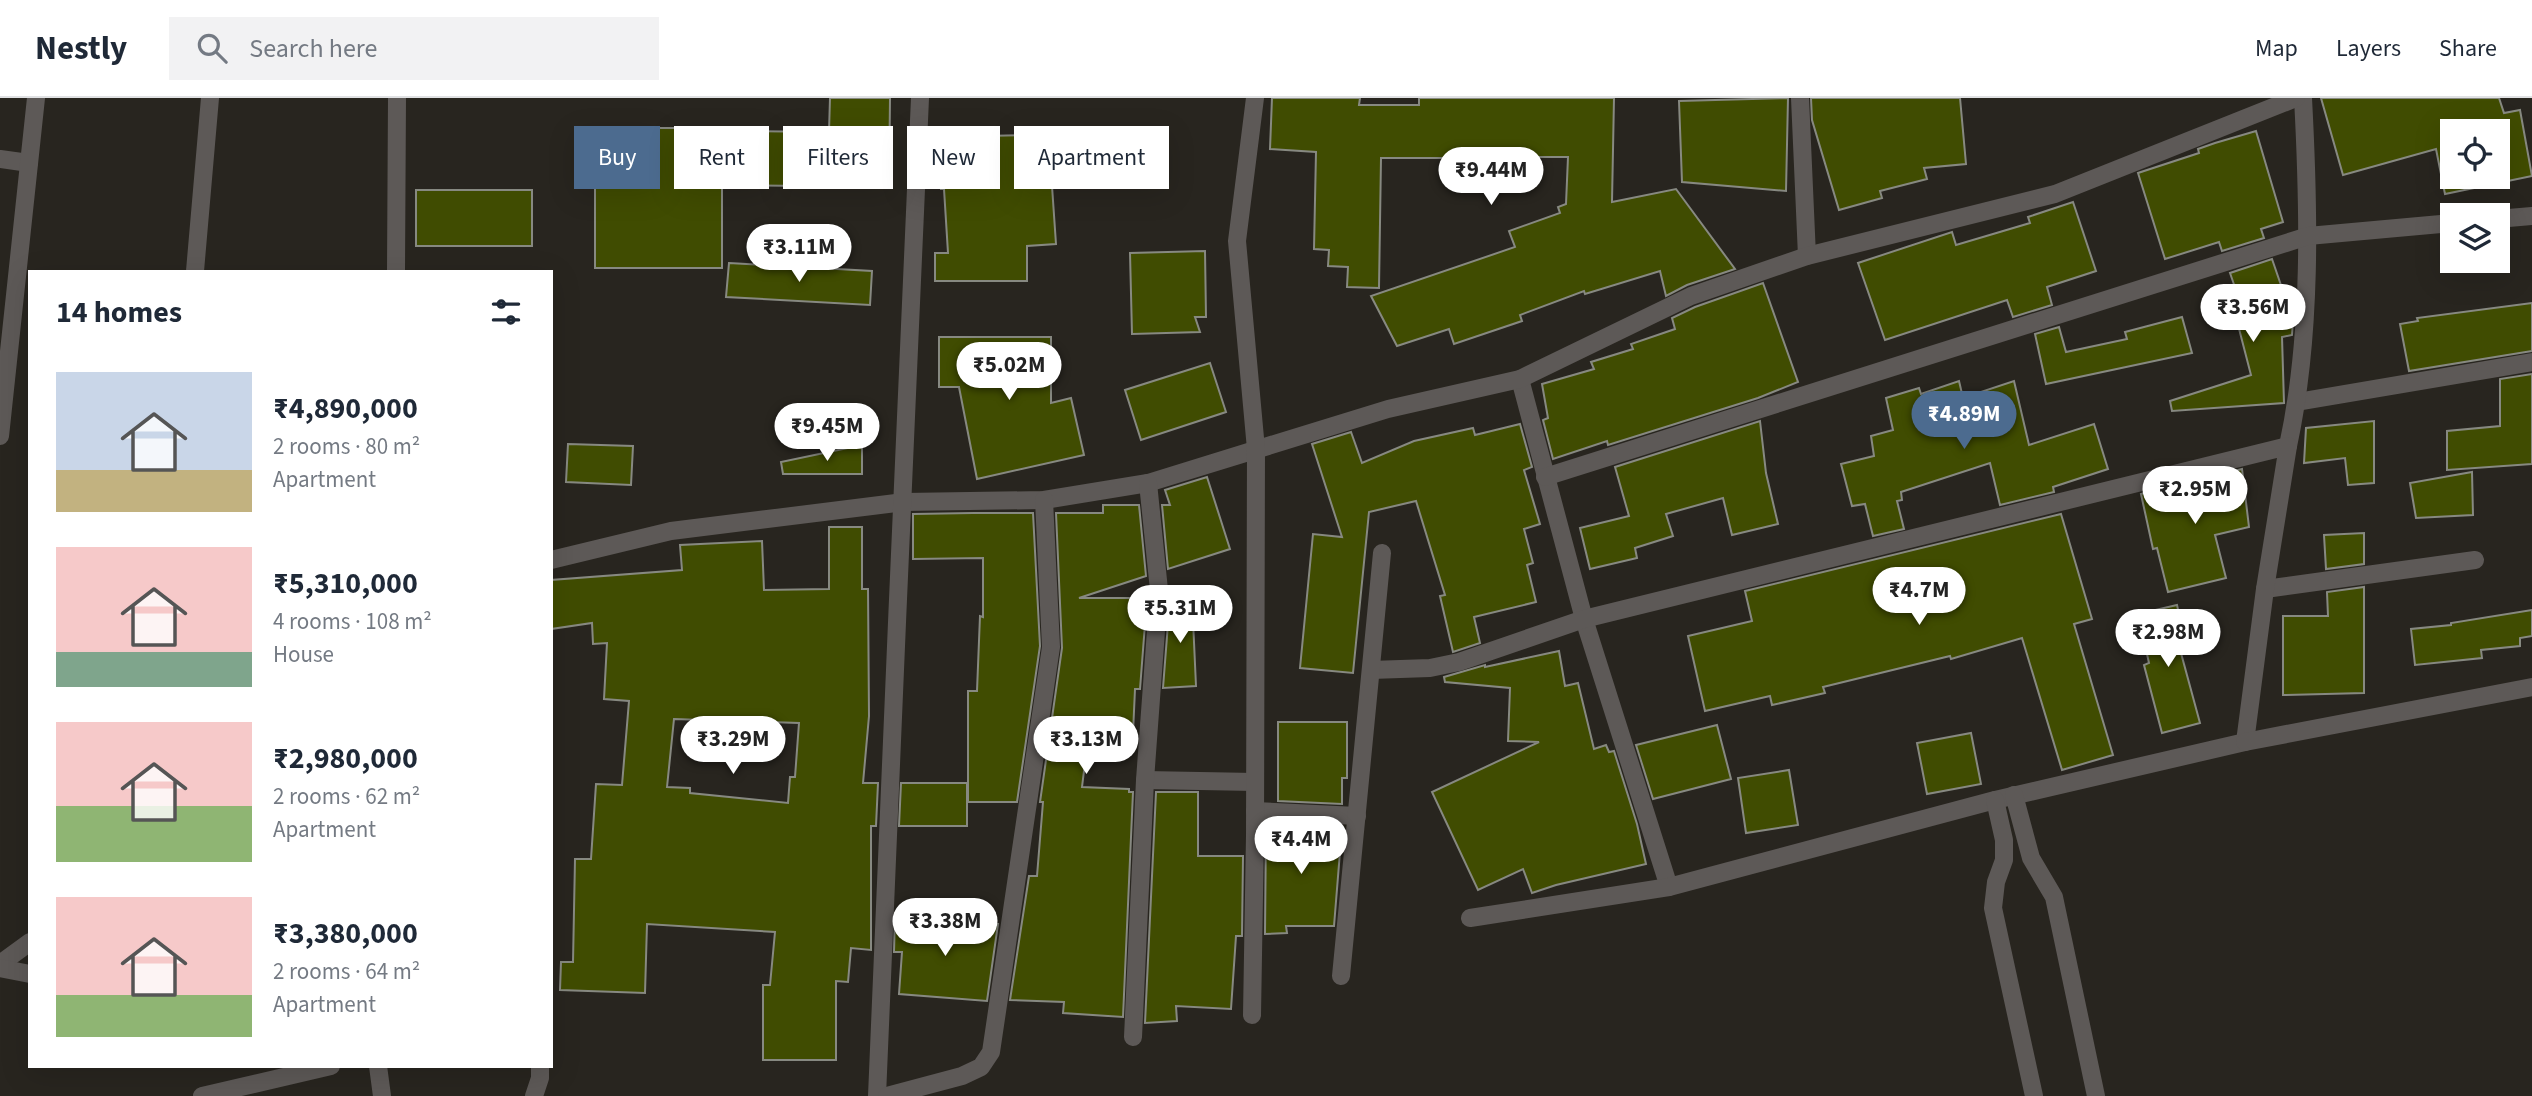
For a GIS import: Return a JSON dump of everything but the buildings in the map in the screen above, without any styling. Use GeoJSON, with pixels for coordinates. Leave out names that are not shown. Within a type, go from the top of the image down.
{"type":"FeatureCollection","features":[{"type":"Feature","properties":{"kind":"street"},"geometry":{"type":"LineString","coordinates":[[0,436],[4,361],[36,98]]}},
{"type":"Feature","properties":{"kind":"street"},"geometry":{"type":"LineString","coordinates":[[195,270],[210,98]]}},
{"type":"Feature","properties":{"kind":"street"},"geometry":{"type":"LineString","coordinates":[[396,270],[397,98]]}},
{"type":"Feature","properties":{"kind":"street"},"geometry":{"type":"LineString","coordinates":[[877,1096],[920,98]]}},
{"type":"Feature","properties":{"kind":"street"},"geometry":{"type":"LineString","coordinates":[[1252,1015],[1256,449],[1237,241],[1255,98]]}},
{"type":"Feature","properties":{"kind":"street"},"geometry":{"type":"LineString","coordinates":[[1800,98],[1807,256]]}},
{"type":"Feature","properties":{"kind":"street"},"geometry":{"type":"LineString","coordinates":[[553,560],[671,531],[904,502],[1044,500],[1148,483],[1388,409],[1520,379],[1691,296],[1807,256],[2055,194],[2296,98]]}},
{"type":"Feature","properties":{"kind":"street"},"geometry":{"type":"LineString","coordinates":[[2245,742],[2265,589],[2297,402],[2308,236],[2303,98]]}},
{"type":"Feature","properties":{"kind":"street"},"geometry":{"type":"LineString","coordinates":[[0,159],[29,163]]}},
{"type":"Feature","properties":{"kind":"street"},"geometry":{"type":"LineString","coordinates":[[2510,218],[2532,216]]}},
{"type":"Feature","properties":{"kind":"street"},"geometry":{"type":"LineString","coordinates":[[1545,477],[2308,236],[2440,224]]}},
{"type":"Feature","properties":{"kind":"street"},"geometry":{"type":"LineString","coordinates":[[2297,402],[2532,362]]}},
{"type":"Feature","properties":{"kind":"street"},"geometry":{"type":"LineString","coordinates":[[1520,379],[1584,619],[1669,887]]}},
{"type":"Feature","properties":{"kind":"street"},"geometry":{"type":"LineString","coordinates":[[1371,670],[1430,668],[1459,662],[1584,619],[2288,446]]}},
{"type":"Feature","properties":{"kind":"street"},"geometry":{"type":"LineString","coordinates":[[1133,1037],[1145,780],[1159,590],[1148,483]]}},
{"type":"Feature","properties":{"kind":"street"},"geometry":{"type":"LineString","coordinates":[[887,1096],[962,1076],[981,1067],[991,1052],[1051,647],[1044,500]]}},
{"type":"Feature","properties":{"kind":"street"},"geometry":{"type":"LineString","coordinates":[[1341,976],[1382,553]]}},
{"type":"Feature","properties":{"kind":"street"},"geometry":{"type":"LineString","coordinates":[[2265,589],[2475,560]]}},
{"type":"Feature","properties":{"kind":"street"},"geometry":{"type":"LineString","coordinates":[[1470,918],[1669,887],[2014,795],[2245,742],[2532,687]]}},
{"type":"Feature","properties":{"kind":"street"},"geometry":{"type":"LineString","coordinates":[[1145,780],[1255,782]]}},
{"type":"Feature","properties":{"kind":"street"},"geometry":{"type":"LineString","coordinates":[[2014,795],[2031,858],[2054,897],[2096,1096]]}},
{"type":"Feature","properties":{"kind":"street"},"geometry":{"type":"LineString","coordinates":[[1995,800],[2004,840],[2004,860],[1996,882],[1993,908],[2034,1096]]}},
{"type":"Feature","properties":{"kind":"street"},"geometry":{"type":"LineString","coordinates":[[1255,811],[1357,816]]}},
{"type":"Feature","properties":{"kind":"street"},"geometry":{"type":"LineString","coordinates":[[0,966],[28,944]]}},
{"type":"Feature","properties":{"kind":"street"},"geometry":{"type":"LineString","coordinates":[[0,966],[28,973]]}},
{"type":"Feature","properties":{"kind":"street"},"geometry":{"type":"LineString","coordinates":[[201,1096],[322,1068]]}},
{"type":"Feature","properties":{"kind":"street"},"geometry":{"type":"LineString","coordinates":[[378,1068],[382,1096]]}},
{"type":"Feature","properties":{"kind":"street"},"geometry":{"type":"LineString","coordinates":[[534,1096],[540,1068]]}}]}
